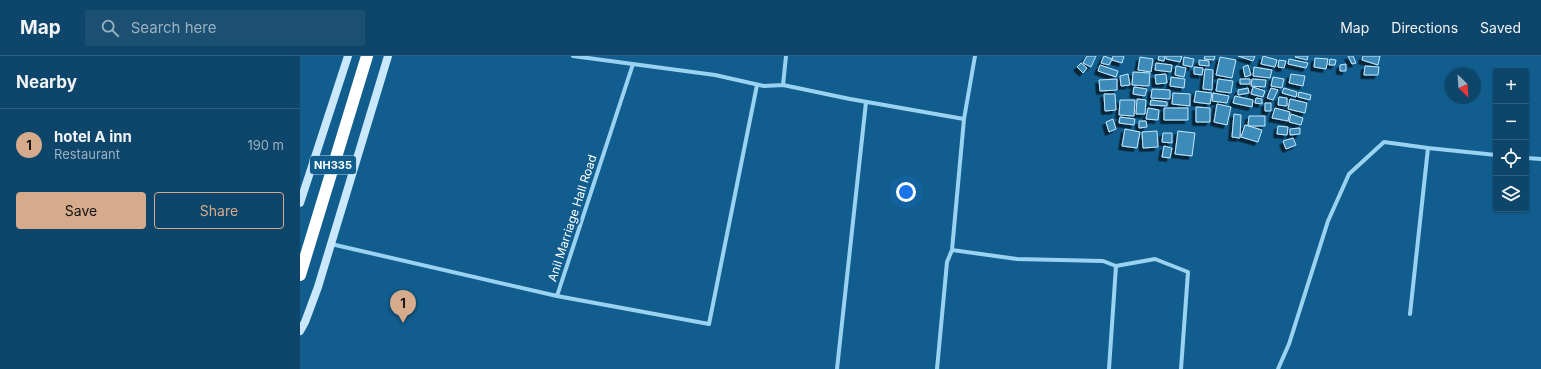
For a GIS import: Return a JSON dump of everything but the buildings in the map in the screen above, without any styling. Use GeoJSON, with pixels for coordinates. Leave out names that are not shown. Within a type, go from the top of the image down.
{"type":"FeatureCollection","features":[{"type":"Feature","properties":{"kind":"highway","name":"NH335"},"geometry":{"type":"LineString","coordinates":[[300,274],[367,56]]}},
{"type":"Feature","properties":{"kind":"street"},"geometry":{"type":"LineString","coordinates":[[300,203],[348,56]]}},
{"type":"Feature","properties":{"kind":"street"},"geometry":{"type":"LineString","coordinates":[[300,331],[305,322],[318,287],[388,56]]}},
{"type":"Feature","properties":{"kind":"street"},"geometry":{"type":"LineString","coordinates":[[574,56],[715,76],[764,86],[783,85],[866,102],[964,119]]}},
{"type":"Feature","properties":{"kind":"street"},"geometry":{"type":"LineString","coordinates":[[783,85],[786,56]]}},
{"type":"Feature","properties":{"kind":"street"},"geometry":{"type":"LineString","coordinates":[[937,369],[947,262],[952,250],[964,119],[975,56]]}},
{"type":"Feature","properties":{"kind":"street","name":"Anil Marriage Hall Road"},"geometry":{"type":"LineString","coordinates":[[331,244],[557,296],[633,64]]}},
{"type":"Feature","properties":{"kind":"street"},"geometry":{"type":"LineString","coordinates":[[557,296],[709,324],[757,85]]}},
{"type":"Feature","properties":{"kind":"street"},"geometry":{"type":"LineString","coordinates":[[837,369],[866,102]]}},
{"type":"Feature","properties":{"kind":"street"},"geometry":{"type":"LineString","coordinates":[[1278,369],[1289,344],[1328,221],[1349,174],[1384,142],[1493,155]]}},
{"type":"Feature","properties":{"kind":"street"},"geometry":{"type":"LineString","coordinates":[[1410,314],[1428,148]]}},
{"type":"Feature","properties":{"kind":"street"},"geometry":{"type":"LineString","coordinates":[[1529,158],[1541,159]]}},
{"type":"Feature","properties":{"kind":"street"},"geometry":{"type":"LineString","coordinates":[[952,250],[1017,259],[1103,261],[1116,266],[1156,259],[1188,272],[1181,369]]}},
{"type":"Feature","properties":{"kind":"street"},"geometry":{"type":"LineString","coordinates":[[1109,369],[1116,266]]}},
{"type":"Feature","properties":{"kind":"place","name":"hotel A inn"},"geometry":{"type":"Point","coordinates":[403,323]}}]}
